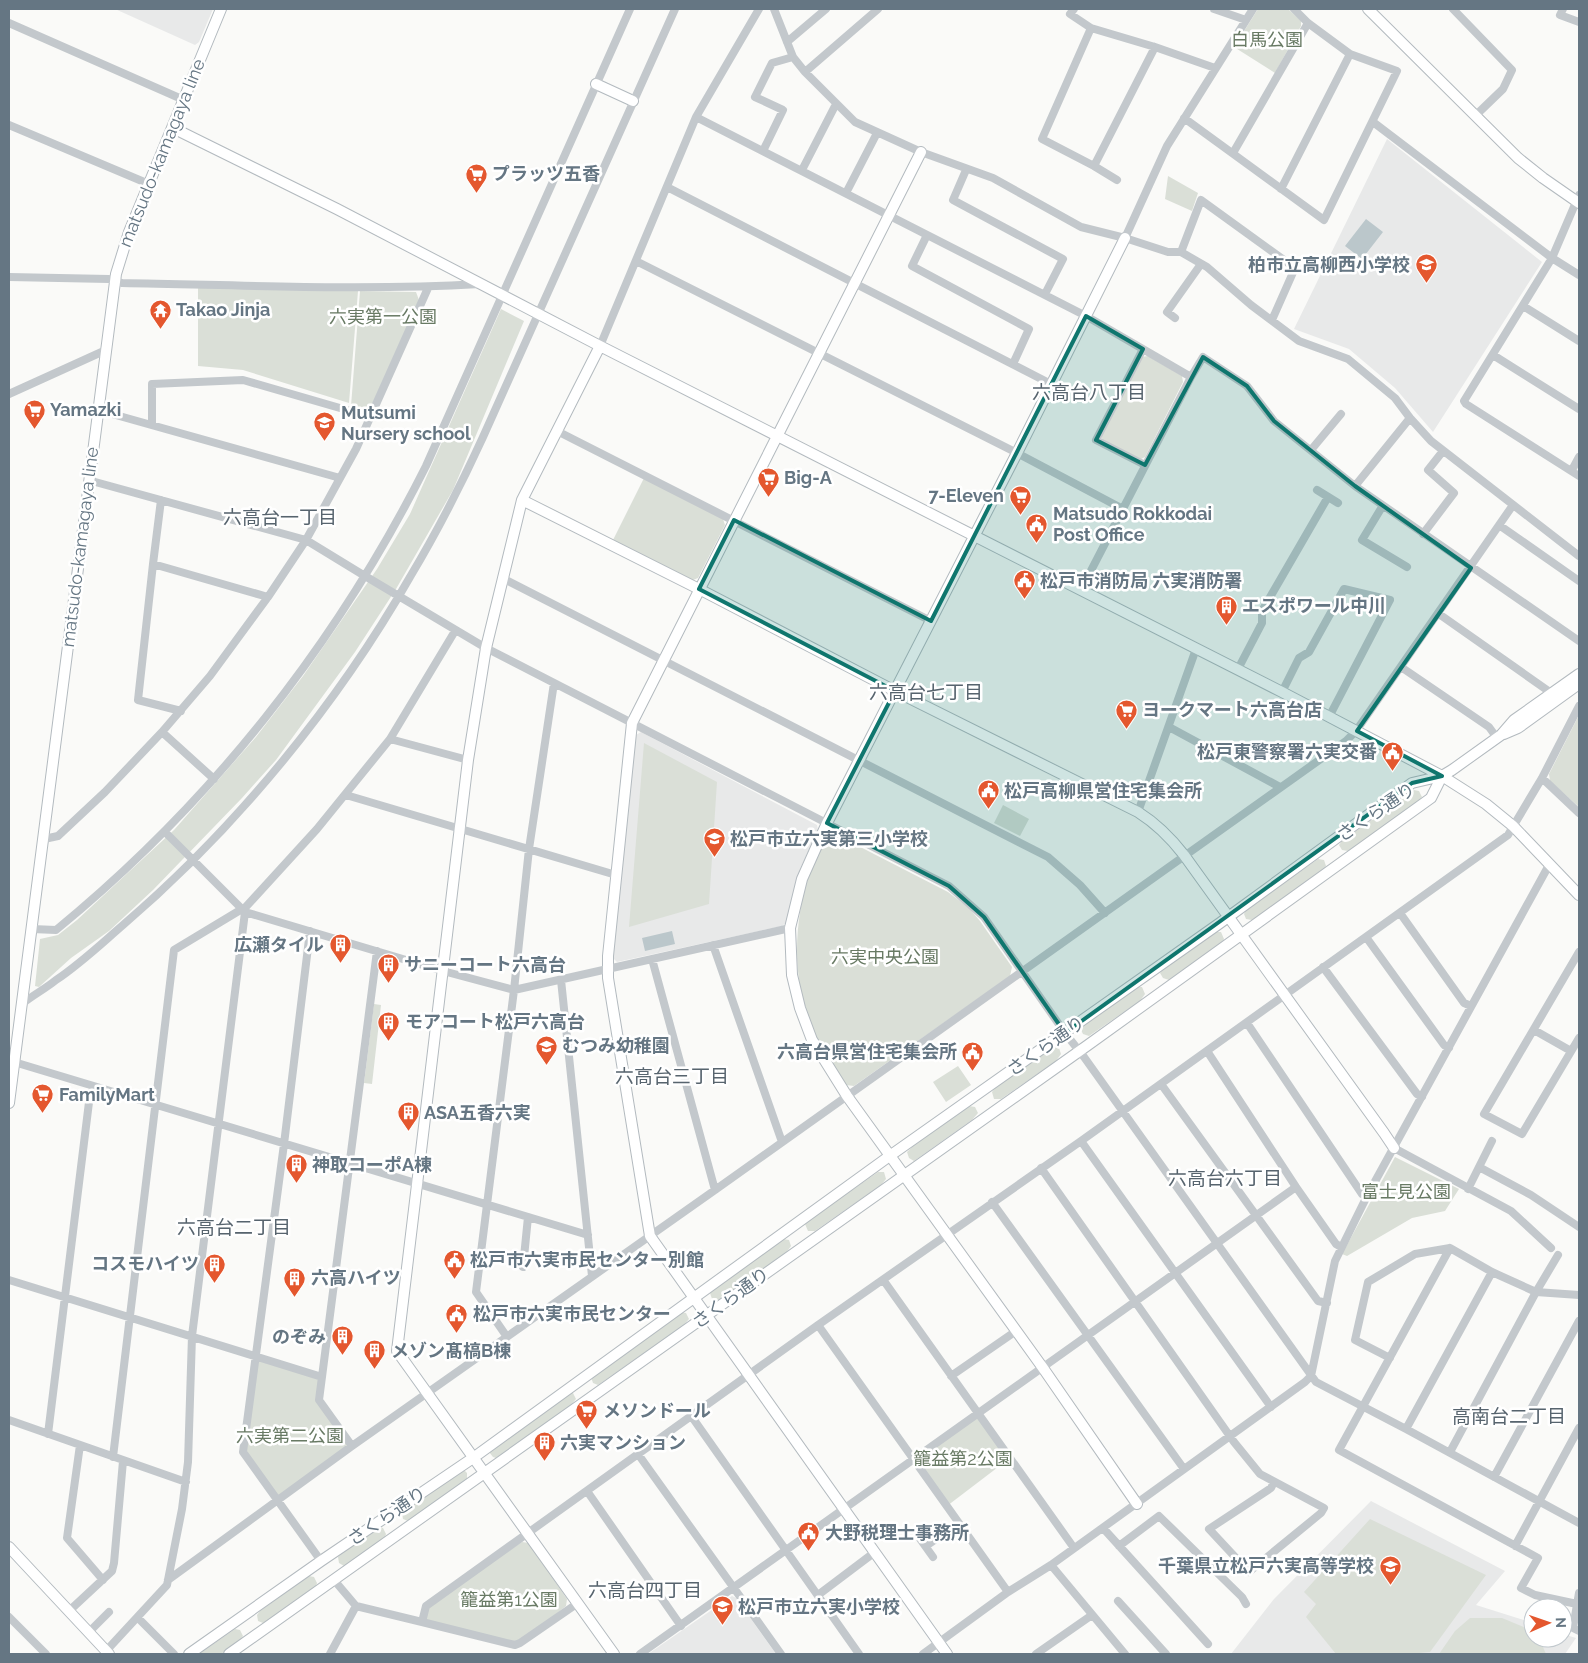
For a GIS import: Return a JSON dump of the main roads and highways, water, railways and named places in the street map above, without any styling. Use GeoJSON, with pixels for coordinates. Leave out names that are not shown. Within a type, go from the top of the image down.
{"type":"FeatureCollection","features":[{"type":"Feature","properties":{"kind":"place","name":"プラッツ五香"},"geometry":{"type":"Point","coordinates":[476,193]}},
{"type":"Feature","properties":{"kind":"place","name":"柏市立高柳西小学校"},"geometry":{"type":"Point","coordinates":[1426,284]}},
{"type":"Feature","properties":{"kind":"place","name":"Takao Jinja"},"geometry":{"type":"Point","coordinates":[160,329]}},
{"type":"Feature","properties":{"kind":"place","name":"Yamazki"},"geometry":{"type":"Point","coordinates":[34,429]}},
{"type":"Feature","properties":{"kind":"place","name":"Mutsumi Nursery school"},"geometry":{"type":"Point","coordinates":[325,442]}},
{"type":"Feature","properties":{"kind":"place","name":"Big-A"},"geometry":{"type":"Point","coordinates":[768,497]}},
{"type":"Feature","properties":{"kind":"place","name":"7-Eleven"},"geometry":{"type":"Point","coordinates":[1020,515]}},
{"type":"Feature","properties":{"kind":"place","name":"Matsudo Rokkodai Post Office"},"geometry":{"type":"Point","coordinates":[1037,543]}},
{"type":"Feature","properties":{"kind":"place","name":"松戸市消防局 六実消防署"},"geometry":{"type":"Point","coordinates":[1024,600]}},
{"type":"Feature","properties":{"kind":"place","name":"エスポワール中川"},"geometry":{"type":"Point","coordinates":[1226,625]}},
{"type":"Feature","properties":{"kind":"place","name":"ヨークマート六高台店"},"geometry":{"type":"Point","coordinates":[1126,729]}},
{"type":"Feature","properties":{"kind":"place","name":"松戸東警察署六実交番"},"geometry":{"type":"Point","coordinates":[1393,771]}},
{"type":"Feature","properties":{"kind":"place","name":"松戸高柳県営住宅集会所"},"geometry":{"type":"Point","coordinates":[988,810]}},
{"type":"Feature","properties":{"kind":"place","name":"松戸市立六実第三小学校"},"geometry":{"type":"Point","coordinates":[714,858]}},
{"type":"Feature","properties":{"kind":"place","name":"広瀬タイル"},"geometry":{"type":"Point","coordinates":[340,964]}},
{"type":"Feature","properties":{"kind":"place","name":"サニーコート六高台"},"geometry":{"type":"Point","coordinates":[388,984]}},
{"type":"Feature","properties":{"kind":"place","name":"モアコート松戸六高台"},"geometry":{"type":"Point","coordinates":[389,1041]}},
{"type":"Feature","properties":{"kind":"place","name":"むつみ幼稚園"},"geometry":{"type":"Point","coordinates":[546,1065]}},
{"type":"Feature","properties":{"kind":"place","name":"六高台県営住宅集会所"},"geometry":{"type":"Point","coordinates":[973,1071]}},
{"type":"Feature","properties":{"kind":"place","name":"FamilyMart"},"geometry":{"type":"Point","coordinates":[43,1114]}},
{"type":"Feature","properties":{"kind":"place","name":"ASA五香六実"},"geometry":{"type":"Point","coordinates":[408,1132]}},
{"type":"Feature","properties":{"kind":"place","name":"神取コーポA棟"},"geometry":{"type":"Point","coordinates":[296,1184]}},
{"type":"Feature","properties":{"kind":"place","name":"松戸市六実市民センター別館"},"geometry":{"type":"Point","coordinates":[454,1279]}},
{"type":"Feature","properties":{"kind":"place","name":"コスモハイツ"},"geometry":{"type":"Point","coordinates":[215,1283]}},
{"type":"Feature","properties":{"kind":"place","name":"六高ハイツ"},"geometry":{"type":"Point","coordinates":[295,1297]}},
{"type":"Feature","properties":{"kind":"place","name":"松戸市六実市民センター"},"geometry":{"type":"Point","coordinates":[457,1333]}},
{"type":"Feature","properties":{"kind":"place","name":"のぞみ"},"geometry":{"type":"Point","coordinates":[342,1356]}},
{"type":"Feature","properties":{"kind":"place","name":"メゾン髙槁B棟"},"geometry":{"type":"Point","coordinates":[375,1370]}},
{"type":"Feature","properties":{"kind":"place","name":"メソンドール"},"geometry":{"type":"Point","coordinates":[587,1430]}},
{"type":"Feature","properties":{"kind":"place","name":"六実マンション"},"geometry":{"type":"Point","coordinates":[544,1462]}},
{"type":"Feature","properties":{"kind":"place","name":"大野税理士事務所"},"geometry":{"type":"Point","coordinates":[809,1552]}},
{"type":"Feature","properties":{"kind":"place","name":"千葉県立松戸六実高等学校"},"geometry":{"type":"Point","coordinates":[1390,1585]}},
{"type":"Feature","properties":{"kind":"place","name":"松戸市立六実小学校"},"geometry":{"type":"Point","coordinates":[722,1626]}},
{"type":"Feature","properties":{"kind":"district","name":"六高台八丁目"},"geometry":{"type":"Point","coordinates":[1089,392]}},
{"type":"Feature","properties":{"kind":"district","name":"六高台一丁目"},"geometry":{"type":"Point","coordinates":[280,517]}},
{"type":"Feature","properties":{"kind":"district","name":"六高台七丁目"},"geometry":{"type":"Point","coordinates":[926,692]}},
{"type":"Feature","properties":{"kind":"district","name":"六高台三丁目"},"geometry":{"type":"Point","coordinates":[672,1076]}},
{"type":"Feature","properties":{"kind":"district","name":"六高台六丁目"},"geometry":{"type":"Point","coordinates":[1225,1178]}},
{"type":"Feature","properties":{"kind":"district","name":"六高台二丁目"},"geometry":{"type":"Point","coordinates":[234,1227]}},
{"type":"Feature","properties":{"kind":"district","name":"高南台二丁目"},"geometry":{"type":"Point","coordinates":[1509,1416]}},
{"type":"Feature","properties":{"kind":"district","name":"六高台四丁目"},"geometry":{"type":"Point","coordinates":[645,1590]}},
{"type":"Feature","properties":{"kind":"park label","name":"白馬公園"},"geometry":{"type":"Point","coordinates":[1267,40]}},
{"type":"Feature","properties":{"kind":"park label","name":"六実第一公園"},"geometry":{"type":"Point","coordinates":[383,317]}},
{"type":"Feature","properties":{"kind":"park label","name":"六実中央公園"},"geometry":{"type":"Point","coordinates":[885,957]}},
{"type":"Feature","properties":{"kind":"park label","name":"富士見公園"},"geometry":{"type":"Point","coordinates":[1406,1192]}},
{"type":"Feature","properties":{"kind":"park label","name":"六実第二公園"},"geometry":{"type":"Point","coordinates":[290,1436]}},
{"type":"Feature","properties":{"kind":"park label","name":"籠益第2公園"},"geometry":{"type":"Point","coordinates":[963,1459]}},
{"type":"Feature","properties":{"kind":"park label","name":"籠益第1公園"},"geometry":{"type":"Point","coordinates":[509,1600]}}]}
